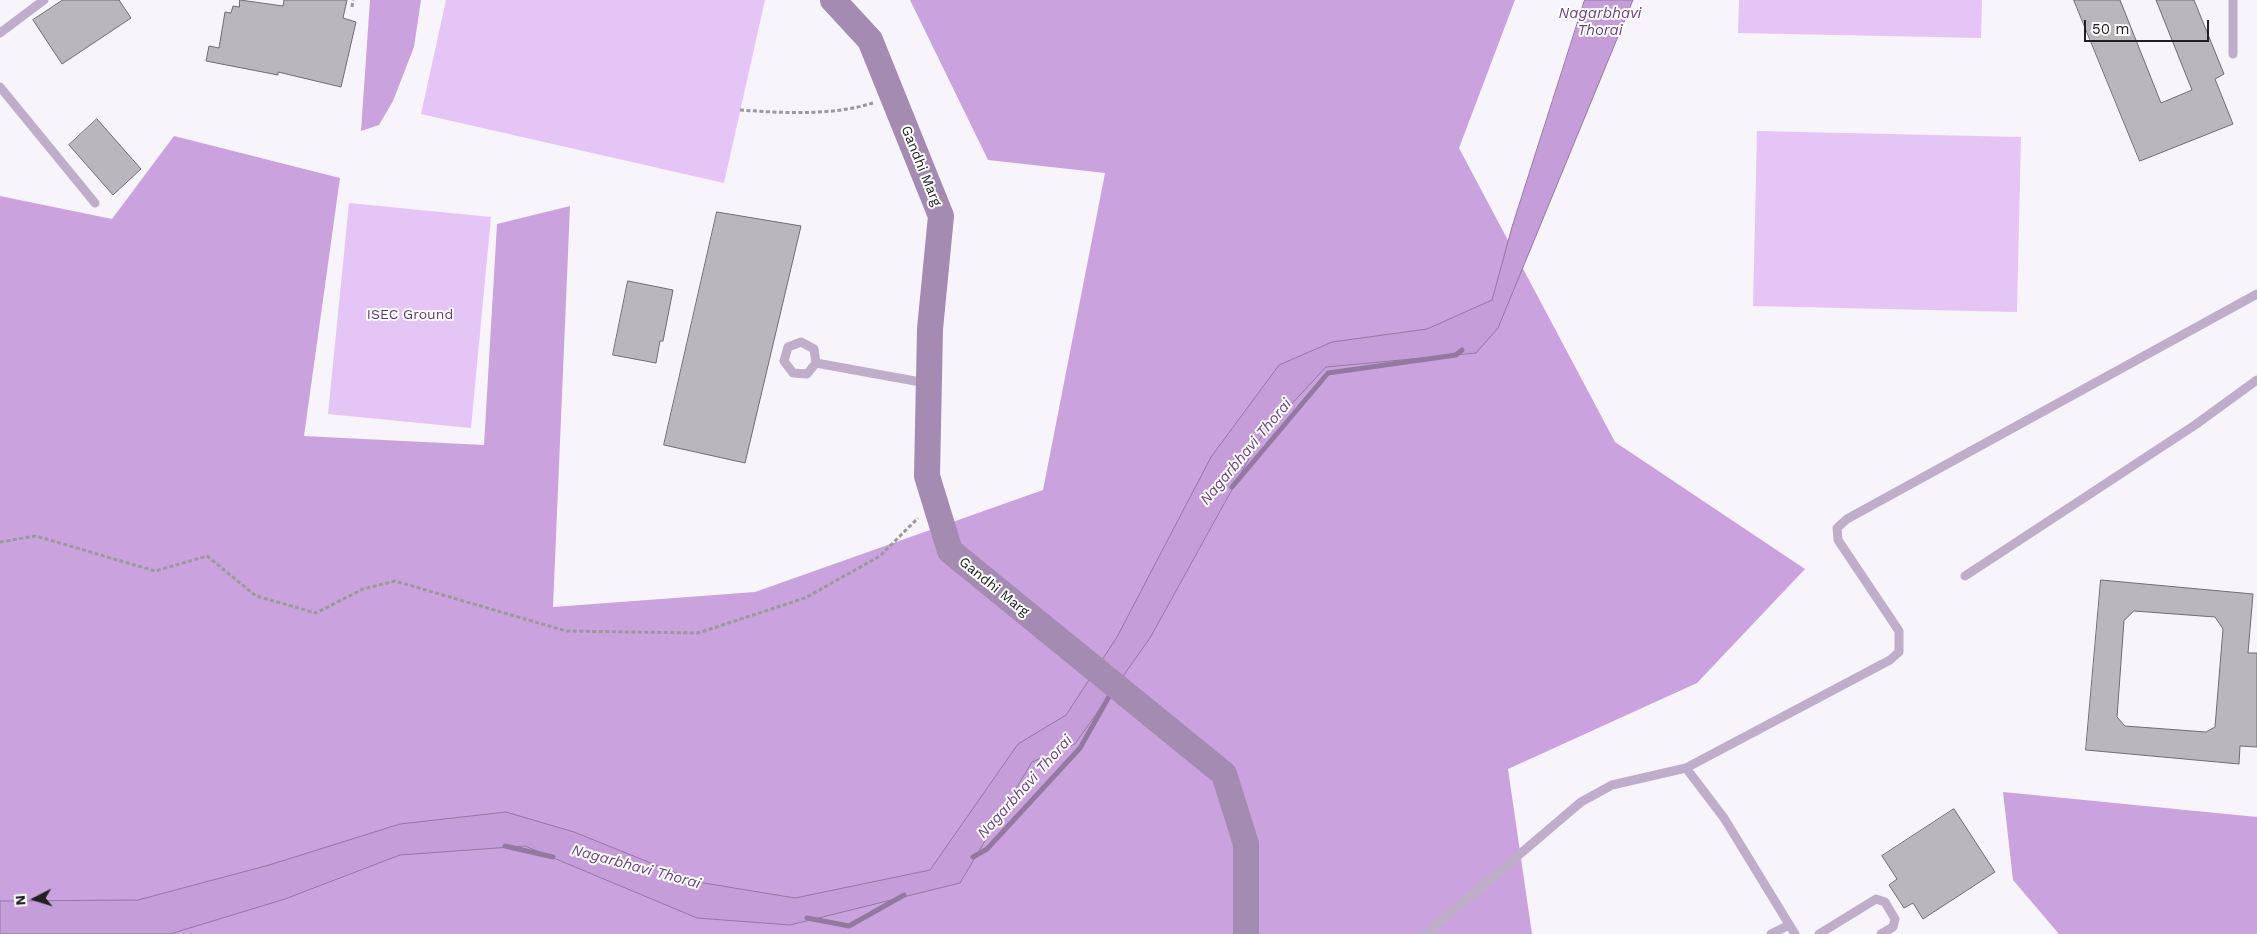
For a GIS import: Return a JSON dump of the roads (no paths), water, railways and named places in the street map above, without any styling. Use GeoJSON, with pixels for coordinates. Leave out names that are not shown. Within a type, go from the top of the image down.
{"type":"FeatureCollection","features":[{"type":"Feature","properties":{"kind":"main road","name":"Gandhi Marg"},"geometry":{"type":"LineString","coordinates":[[833,0],[870,40],[941,216],[930,329],[927,476],[950,551],[1224,774],[1246,844],[1246,934]]}},
{"type":"Feature","properties":{"kind":"lane"},"geometry":{"type":"LineString","coordinates":[[0,32],[44,0]]}},
{"type":"Feature","properties":{"kind":"lane"},"geometry":{"type":"LineString","coordinates":[[2233,0],[2233,54]]}},
{"type":"Feature","properties":{"kind":"lane"},"geometry":{"type":"LineString","coordinates":[[0,87],[95,203]]}},
{"type":"Feature","properties":{"kind":"lane"},"geometry":{"type":"LineString","coordinates":[[1426,934],[1581,802],[1612,785],[1686,768],[1890,660],[1899,652],[1899,631],[1838,540],[1837,528],[1846,519],[2257,294]]}},
{"type":"Feature","properties":{"kind":"lane"},"geometry":{"type":"LineString","coordinates":[[816,363],[929,384]]}},
{"type":"Feature","properties":{"kind":"lane"},"geometry":{"type":"LineString","coordinates":[[1965,576],[2187,430],[2257,380]]}},
{"type":"Feature","properties":{"kind":"lane"},"geometry":{"type":"LineString","coordinates":[[1686,768],[1724,818],[1795,934]]}},
{"type":"Feature","properties":{"kind":"lane"},"geometry":{"type":"LineString","coordinates":[[1819,934],[1876,899],[1885,902],[1895,919],[1893,927],[1881,934]]}},
{"type":"Feature","properties":{"kind":"lane"},"geometry":{"type":"LineString","coordinates":[[1771,934],[1789,925]]}},
{"type":"Feature","properties":{"kind":"water","name":"Nagarbhavi Thorai"},"geometry":{"type":"Polygon","coordinates":[[[1585,0],[1633,0],[1498,328],[1476,353],[1326,367],[1261,437],[1150,638],[1075,744],[1032,762],[960,883],[790,925],[697,918],[525,846],[400,855],[285,899],[170,934],[0,934],[0,901],[138,900],[269,865],[400,824],[506,812],[574,832],[698,882],[795,898],[930,870],[1018,744],[1066,715],[1117,637],[1211,457],[1279,365],[1332,342],[1427,329],[1492,300],[1512,227],[1585,0]]]}},
{"type":"Feature","properties":{"kind":"waterway","name":"Nagarbhavi Thorai"},"geometry":{"type":"LineString","coordinates":[[1232,487],[1328,373],[1456,355],[1462,350]]}},
{"type":"Feature","properties":{"kind":"waterway","name":"Nagarbhavi Thorai"},"geometry":{"type":"LineString","coordinates":[[973,857],[987,849],[1080,748],[1111,693]]}},
{"type":"Feature","properties":{"kind":"waterway","name":"Nagarbhavi Thorai"},"geometry":{"type":"LineString","coordinates":[[505,846],[553,857]]}},
{"type":"Feature","properties":{"kind":"waterway","name":"Nagarbhavi Thorai"},"geometry":{"type":"LineString","coordinates":[[807,918],[849,926],[904,895]]}},
{"type":"Feature","properties":{"kind":"park label","name":"ISEC Ground"},"geometry":{"type":"Point","coordinates":[410,315]}}]}
